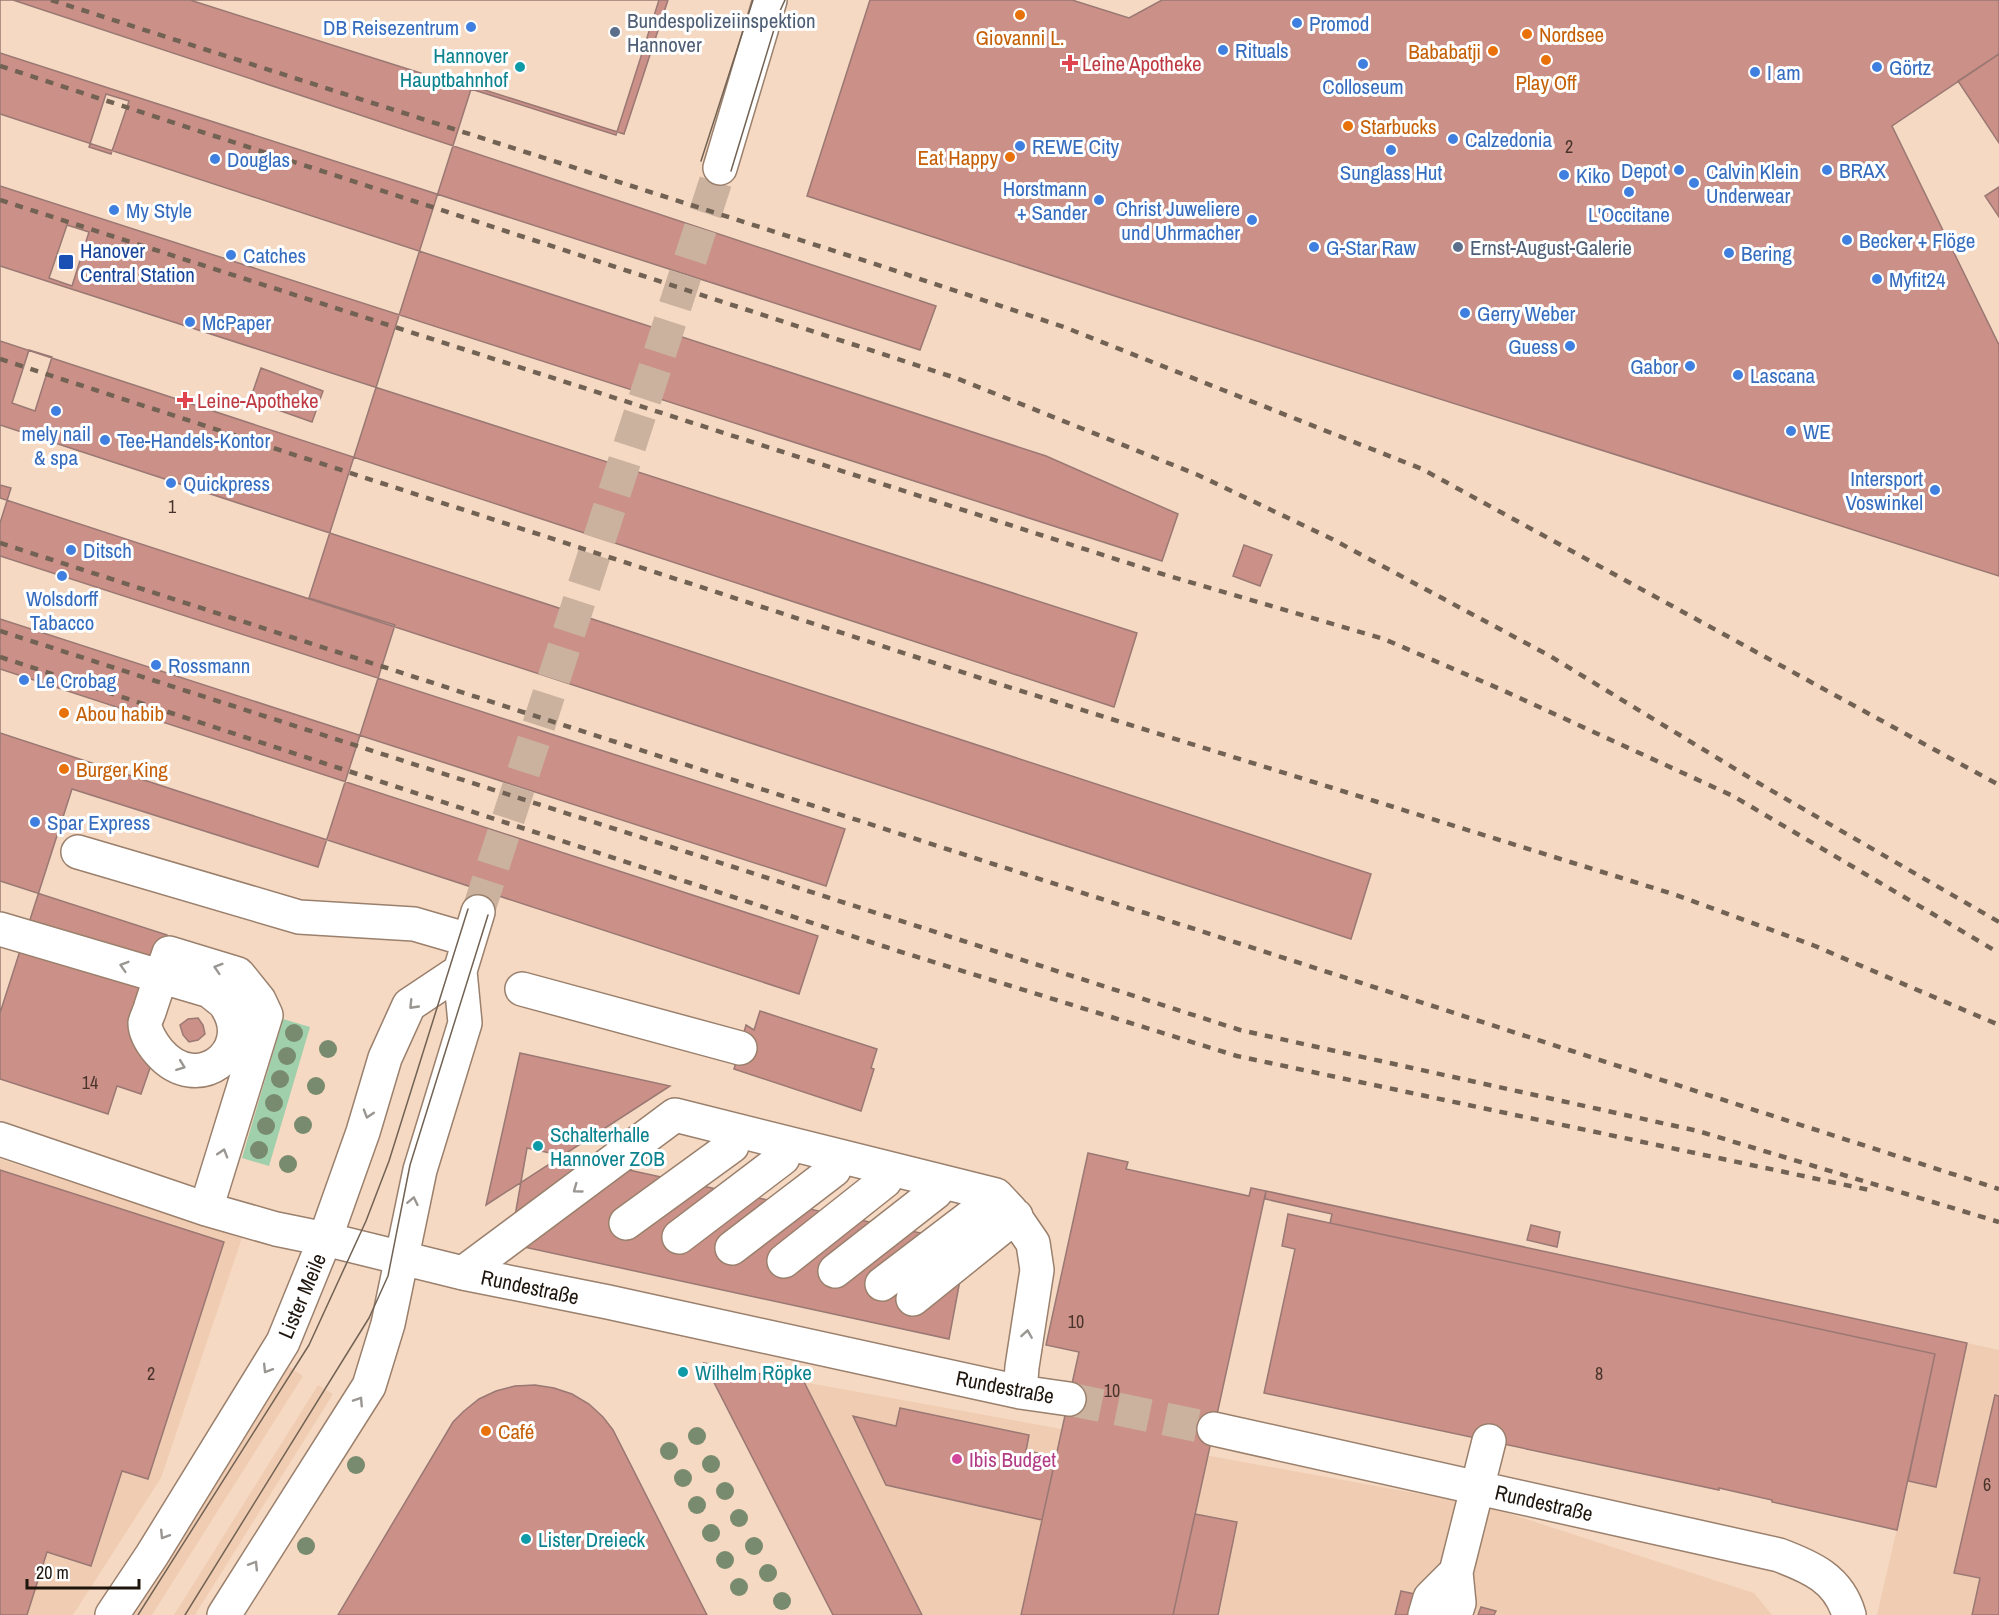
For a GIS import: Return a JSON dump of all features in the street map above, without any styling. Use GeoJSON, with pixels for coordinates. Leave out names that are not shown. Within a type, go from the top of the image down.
{"type":"FeatureCollection","features":[{"type":"Feature","properties":{"kind":"street"},"geometry":{"type":"LineString","coordinates":[[720,168],[770,0]]}},
{"type":"Feature","properties":{"kind":"street"},"geometry":{"type":"LineString","coordinates":[[78,852],[299,917],[414,924],[469,941],[465,1023],[420,1170],[388,1324],[369,1386],[224,1615]]}},
{"type":"Feature","properties":{"kind":"street"},"geometry":{"type":"LineString","coordinates":[[0,929],[144,972],[155,975],[166,978],[210,992],[227,1006],[235,1027],[232,1047],[220,1061],[201,1072],[178,1068],[162,1056],[153,1045],[145,1024],[159,983],[162,973],[169,953],[238,974],[259,1000],[266,1015],[206,1209]]}},
{"type":"Feature","properties":{"kind":"street","name":"Lister Meile"},"geometry":{"type":"LineString","coordinates":[[112,1615],[152,1555],[283,1342],[325,1239],[363,1132],[385,1058],[409,1005],[469,941]]}},
{"type":"Feature","properties":{"kind":"street"},"geometry":{"type":"LineString","coordinates":[[522,989],[740,1048]]}},
{"type":"Feature","properties":{"kind":"street"},"geometry":{"type":"LineString","coordinates":[[463,1273],[675,1116],[996,1195],[1004,1210],[1033,1243],[1037,1270],[1020,1392]]}},
{"type":"Feature","properties":{"kind":"street"},"geometry":{"type":"LineString","coordinates":[[658,1130],[936,1192],[1004,1210]]}},
{"type":"Feature","properties":{"kind":"street","name":"Rundestraße"},"geometry":{"type":"LineString","coordinates":[[0,1139],[206,1209],[276,1229],[463,1273],[608,1302],[1020,1392],[1069,1399]]}},
{"type":"Feature","properties":{"kind":"street"},"geometry":{"type":"LineString","coordinates":[[626,1223],[732,1146]]}},
{"type":"Feature","properties":{"kind":"street"},"geometry":{"type":"LineString","coordinates":[[679,1237],[783,1158]]}},
{"type":"Feature","properties":{"kind":"street"},"geometry":{"type":"LineString","coordinates":[[732,1248],[834,1170]]}},
{"type":"Feature","properties":{"kind":"street"},"geometry":{"type":"LineString","coordinates":[[784,1261],[885,1181]]}},
{"type":"Feature","properties":{"kind":"street"},"geometry":{"type":"LineString","coordinates":[[835,1271],[936,1192]]}},
{"type":"Feature","properties":{"kind":"street"},"geometry":{"type":"LineString","coordinates":[[882,1284],[1004,1210]]}},
{"type":"Feature","properties":{"kind":"street"},"geometry":{"type":"LineString","coordinates":[[913,1299],[1004,1210]]}},
{"type":"Feature","properties":{"kind":"street","name":"Rundestraße"},"geometry":{"type":"LineString","coordinates":[[1214,1429],[1779,1555],[1803,1564],[1826,1578],[1845,1600],[1849,1615]]}},
{"type":"Feature","properties":{"kind":"street"},"geometry":{"type":"LineString","coordinates":[[1455,1615],[1459,1603],[1456,1572],[1489,1441]]}},
{"type":"Feature","properties":{"kind":"street"},"geometry":{"type":"LineString","coordinates":[[1425,1615],[1430,1598],[1456,1572]]}},
{"type":"Feature","properties":{"kind":"shaded area"},"geometry":{"type":"Polygon","coordinates":[[[0,1159],[242,1238],[161,1478],[73,1615],[0,1615],[0,1159]]]}},
{"type":"Feature","properties":{"kind":"shaded area"},"geometry":{"type":"Polygon","coordinates":[[[1967,1343],[1999,1350],[1999,1615],[1877,1615],[1908,1481],[1937,1486],[1967,1343]]]}},
{"type":"Feature","properties":{"kind":"shaded area"},"geometry":{"type":"Polygon","coordinates":[[[284,1363],[303,1376],[152,1615],[126,1615],[284,1363]]]}},
{"type":"Feature","properties":{"kind":"shaded area"},"geometry":{"type":"Polygon","coordinates":[[[704,1364],[1486,1506],[1754,1593],[1772,1615],[833,1615],[704,1364]]]}},
{"type":"Feature","properties":{"kind":"shaded area"},"geometry":{"type":"Polygon","coordinates":[[[318,1385],[333,1394],[195,1615],[174,1615],[318,1385]]]}},
{"type":"Feature","properties":{"kind":"green space"},"geometry":{"type":"Polygon","coordinates":[[[283,1019],[310,1027],[269,1166],[242,1158],[283,1019]]]}},
{"type":"Feature","properties":{"kind":"building"},"geometry":{"type":"Polygon","coordinates":[[[0,0],[668,0],[624,134],[472,86],[309,598],[395,625],[318,867],[72,789],[0,1013],[0,523],[11,488],[0,485],[0,0]],[[106,94],[89,147],[111,154],[129,101],[106,94]],[[67,225],[49,278],[72,286],[89,232],[67,225]],[[29,350],[12,403],[35,411],[52,357],[29,350]]]}},
{"type":"Feature","properties":{"kind":"building"},"geometry":{"type":"Polygon","coordinates":[[[0,0],[13,0],[936,306],[920,350],[0,53],[0,0]]]}},
{"type":"Feature","properties":{"kind":"building","name":"Hannover Hauptbahnhof"},"geometry":{"type":"Polygon","coordinates":[[[190,0],[659,0],[616,135],[190,0]]]}},
{"type":"Feature","properties":{"kind":"building","name":"Ernst-August-Galerie"},"geometry":{"type":"Polygon","coordinates":[[[870,0],[1072,0],[1129,18],[1162,0],[1999,0],[1999,54],[1892,126],[1999,345],[1999,576],[1121,298],[807,196],[870,0]]]}},
{"type":"Feature","properties":{"kind":"building"},"geometry":{"type":"Polygon","coordinates":[[[1999,54],[1999,143],[1958,81],[1999,54]]]}},
{"type":"Feature","properties":{"kind":"building"},"geometry":{"type":"Polygon","coordinates":[[[0,114],[1046,456],[1178,514],[1162,561],[0,186],[0,114]]]}},
{"type":"Feature","properties":{"kind":"building"},"geometry":{"type":"Polygon","coordinates":[[[1999,187],[1999,217],[1985,196],[1999,187]]]}},
{"type":"Feature","properties":{"kind":"building"},"geometry":{"type":"Polygon","coordinates":[[[0,266],[1137,633],[1114,707],[0,341],[0,266]]]}},
{"type":"Feature","properties":{"kind":"building"},"geometry":{"type":"Polygon","coordinates":[[[261,368],[323,391],[312,422],[250,400],[261,368]]]}},
{"type":"Feature","properties":{"kind":"building"},"geometry":{"type":"Polygon","coordinates":[[[0,425],[1371,874],[1351,939],[0,498],[0,425]]]}},
{"type":"Feature","properties":{"kind":"building"},"geometry":{"type":"Polygon","coordinates":[[[1244,545],[1272,555],[1260,586],[1233,576],[1244,545]]]}},
{"type":"Feature","properties":{"kind":"building"},"geometry":{"type":"Polygon","coordinates":[[[0,556],[845,829],[826,886],[0,619],[0,556]]]}},
{"type":"Feature","properties":{"kind":"building"},"geometry":{"type":"Polygon","coordinates":[[[0,669],[818,936],[799,994],[0,733],[0,669]]]}},
{"type":"Feature","properties":{"kind":"building"},"geometry":{"type":"Polygon","coordinates":[[[0,881],[167,935],[158,965],[178,969],[151,1065],[141,1094],[117,1086],[108,1114],[0,1079],[0,881]]]}},
{"type":"Feature","properties":{"kind":"building"},"geometry":{"type":"Polygon","coordinates":[[[760,1011],[877,1049],[871,1068],[874,1069],[861,1111],[734,1069],[746,1025],[754,1030],[760,1011]]]}},
{"type":"Feature","properties":{"kind":"building"},"geometry":{"type":"Polygon","coordinates":[[[198,1018],[205,1034],[198,1040],[189,1042],[183,1035],[180,1025],[188,1019],[198,1018]]]}},
{"type":"Feature","properties":{"kind":"building","name":"Schalterhalle Hannover ZOB"},"geometry":{"type":"Polygon","coordinates":[[[520,1053],[670,1086],[486,1205],[520,1053]]]}},
{"type":"Feature","properties":{"kind":"building"},"geometry":{"type":"Polygon","coordinates":[[[527,1148],[967,1243],[949,1339],[510,1244],[527,1148]]]}},
{"type":"Feature","properties":{"kind":"building"},"geometry":{"type":"Polygon","coordinates":[[[1088,1153],[1128,1162],[1126,1169],[1249,1196],[1251,1188],[1266,1191],[1173,1615],[1021,1615],[1079,1352],[1046,1345],[1088,1153]]]}},
{"type":"Feature","properties":{"kind":"building"},"geometry":{"type":"Polygon","coordinates":[[[0,1170],[224,1242],[148,1479],[122,1471],[91,1566],[47,1552],[27,1615],[0,1615],[0,1170]]]}},
{"type":"Feature","properties":{"kind":"building"},"geometry":{"type":"Polygon","coordinates":[[[1266,1191],[1967,1343],[1936,1487],[1908,1481],[1935,1354],[1330,1223],[1332,1214],[1265,1199],[1266,1191]]]}},
{"type":"Feature","properties":{"kind":"building"},"geometry":{"type":"Polygon","coordinates":[[[1288,1214],[1935,1354],[1897,1530],[1719,1488],[1719,1490],[1264,1393],[1295,1249],[1282,1246],[1288,1214]]]}},
{"type":"Feature","properties":{"kind":"building"},"geometry":{"type":"Polygon","coordinates":[[[1531,1225],[1560,1232],[1557,1247],[1527,1240],[1531,1225]]]}},
{"type":"Feature","properties":{"kind":"building"},"geometry":{"type":"Polygon","coordinates":[[[704,1363],[804,1382],[922,1615],[833,1615],[704,1363]]]}},
{"type":"Feature","properties":{"kind":"building","name":"Lister Dreieck"},"geometry":{"type":"Polygon","coordinates":[[[535,1385],[572,1394],[589,1404],[613,1430],[707,1615],[338,1615],[453,1422],[479,1399],[496,1391],[515,1386],[535,1385]]]}},
{"type":"Feature","properties":{"kind":"building"},"geometry":{"type":"Polygon","coordinates":[[[1995,1395],[1999,1396],[1999,1615],[1972,1615],[1980,1578],[1954,1573],[1995,1395]]]}},
{"type":"Feature","properties":{"kind":"building"},"geometry":{"type":"Polygon","coordinates":[[[900,1408],[1029,1435],[1026,1451],[1056,1456],[1042,1520],[886,1485],[853,1416],[896,1426],[900,1408]]]}},
{"type":"Feature","properties":{"kind":"building"},"geometry":{"type":"Polygon","coordinates":[[[1195,1514],[1237,1522],[1218,1615],[1173,1615],[1195,1514]]]}},
{"type":"Feature","properties":{"kind":"building"},"geometry":{"type":"Polygon","coordinates":[[[1401,1591],[1415,1594],[1410,1615],[1395,1615],[1401,1591]]]}},
{"type":"Feature","properties":{"kind":"building"},"geometry":{"type":"Polygon","coordinates":[[[1481,1607],[1496,1611],[1494,1615],[1478,1615],[1481,1607]]]}},
{"type":"Feature","properties":{"kind":"tunnel"},"geometry":{"type":"LineString","coordinates":[[478,912],[720,168]]}},
{"type":"Feature","properties":{"kind":"tunnel"},"geometry":{"type":"LineString","coordinates":[[1069,1399],[1214,1429]]}},
{"type":"Feature","properties":{"kind":"tram line"},"geometry":{"type":"LineString","coordinates":[[701,161],[753,0]]}},
{"type":"Feature","properties":{"kind":"tram line"},"geometry":{"type":"LineString","coordinates":[[731,171],[779,13],[785,0]]}},
{"type":"Feature","properties":{"kind":"tram line"},"geometry":{"type":"LineString","coordinates":[[138,1615],[309,1345],[366,1221],[389,1161],[468,909]]}},
{"type":"Feature","properties":{"kind":"tram line"},"geometry":{"type":"LineString","coordinates":[[185,1615],[369,1318],[388,1276],[410,1165],[488,915]]}},
{"type":"Feature","properties":{"kind":"railway"},"geometry":{"type":"LineString","coordinates":[[51,0],[872,263],[1064,327],[1422,469],[1999,785]]}},
{"type":"Feature","properties":{"kind":"railway"},"geometry":{"type":"LineString","coordinates":[[0,66],[956,378],[1198,475],[1332,539],[1550,656],[1755,781],[1999,922]]}},
{"type":"Feature","properties":{"kind":"railway"},"geometry":{"type":"LineString","coordinates":[[0,200],[1159,573],[1384,639],[1500,689],[1733,796],[1999,953]]}},
{"type":"Feature","properties":{"kind":"railway"},"geometry":{"type":"LineString","coordinates":[[0,359],[1002,685],[1673,894],[1815,946],[1999,1025]]}},
{"type":"Feature","properties":{"kind":"railway"},"geometry":{"type":"LineString","coordinates":[[0,543],[1999,1189]]}},
{"type":"Feature","properties":{"kind":"railway"},"geometry":{"type":"LineString","coordinates":[[0,631],[1240,1030],[1698,1131],[1999,1222]]}},
{"type":"Feature","properties":{"kind":"railway"},"geometry":{"type":"LineString","coordinates":[[0,657],[898,951],[1237,1056],[1874,1191]]}},
{"type":"Feature","properties":{"kind":"place","name":"Giovanni L."},"geometry":{"type":"Point","coordinates":[1020,15]}},
{"type":"Feature","properties":{"kind":"place","name":"Promod"},"geometry":{"type":"Point","coordinates":[1297,23]}},
{"type":"Feature","properties":{"kind":"place","name":"DB Reisezentrum"},"geometry":{"type":"Point","coordinates":[471,27]}},
{"type":"Feature","properties":{"kind":"place","name":"Bundespolizeiinspektion Hannover"},"geometry":{"type":"Point","coordinates":[615,32]}},
{"type":"Feature","properties":{"kind":"place","name":"Nordsee"},"geometry":{"type":"Point","coordinates":[1527,34]}},
{"type":"Feature","properties":{"kind":"place","name":"Rituals"},"geometry":{"type":"Point","coordinates":[1223,50]}},
{"type":"Feature","properties":{"kind":"place","name":"Bababatji"},"geometry":{"type":"Point","coordinates":[1493,51]}},
{"type":"Feature","properties":{"kind":"place","name":"Play Off"},"geometry":{"type":"Point","coordinates":[1546,60]}},
{"type":"Feature","properties":{"kind":"place","name":"Leine Apotheke"},"geometry":{"type":"Point","coordinates":[1070,63]}},
{"type":"Feature","properties":{"kind":"place","name":"Colloseum"},"geometry":{"type":"Point","coordinates":[1363,64]}},
{"type":"Feature","properties":{"kind":"place","name":"Hannover Hauptbahnhof"},"geometry":{"type":"Point","coordinates":[520,67]}},
{"type":"Feature","properties":{"kind":"place","name":"Görtz"},"geometry":{"type":"Point","coordinates":[1877,67]}},
{"type":"Feature","properties":{"kind":"place","name":"I am"},"geometry":{"type":"Point","coordinates":[1755,72]}},
{"type":"Feature","properties":{"kind":"place","name":"Starbucks"},"geometry":{"type":"Point","coordinates":[1348,126]}},
{"type":"Feature","properties":{"kind":"place","name":"Calzedonia"},"geometry":{"type":"Point","coordinates":[1453,139]}},
{"type":"Feature","properties":{"kind":"place","name":"REWE City"},"geometry":{"type":"Point","coordinates":[1020,146]}},
{"type":"Feature","properties":{"kind":"place","name":"Sunglass Hut"},"geometry":{"type":"Point","coordinates":[1391,150]}},
{"type":"Feature","properties":{"kind":"place","name":"Eat Happy"},"geometry":{"type":"Point","coordinates":[1010,157]}},
{"type":"Feature","properties":{"kind":"place","name":"Douglas"},"geometry":{"type":"Point","coordinates":[215,159]}},
{"type":"Feature","properties":{"kind":"place","name":"Depot"},"geometry":{"type":"Point","coordinates":[1679,170]}},
{"type":"Feature","properties":{"kind":"place","name":"BRAX"},"geometry":{"type":"Point","coordinates":[1827,170]}},
{"type":"Feature","properties":{"kind":"place","name":"Kiko"},"geometry":{"type":"Point","coordinates":[1564,175]}},
{"type":"Feature","properties":{"kind":"place","name":"Calvin Klein Underwear"},"geometry":{"type":"Point","coordinates":[1694,183]}},
{"type":"Feature","properties":{"kind":"place","name":"L'Occitane"},"geometry":{"type":"Point","coordinates":[1629,192]}},
{"type":"Feature","properties":{"kind":"place","name":"Horstmann + Sander"},"geometry":{"type":"Point","coordinates":[1099,200]}},
{"type":"Feature","properties":{"kind":"place","name":"My Style"},"geometry":{"type":"Point","coordinates":[114,210]}},
{"type":"Feature","properties":{"kind":"place","name":"Christ Juweliere und Uhrmacher"},"geometry":{"type":"Point","coordinates":[1252,220]}},
{"type":"Feature","properties":{"kind":"place","name":"Becker + Flöge"},"geometry":{"type":"Point","coordinates":[1847,240]}},
{"type":"Feature","properties":{"kind":"place","name":"G-Star Raw"},"geometry":{"type":"Point","coordinates":[1314,247]}},
{"type":"Feature","properties":{"kind":"place","name":"Ernst-August-Galerie"},"geometry":{"type":"Point","coordinates":[1458,247]}},
{"type":"Feature","properties":{"kind":"place","name":"Bering"},"geometry":{"type":"Point","coordinates":[1729,253]}},
{"type":"Feature","properties":{"kind":"place","name":"Catches"},"geometry":{"type":"Point","coordinates":[231,255]}},
{"type":"Feature","properties":{"kind":"place","name":"Hanover Central Station"},"geometry":{"type":"Point","coordinates":[66,262]}},
{"type":"Feature","properties":{"kind":"place","name":"Myfit24"},"geometry":{"type":"Point","coordinates":[1877,279]}},
{"type":"Feature","properties":{"kind":"place","name":"Gerry Weber"},"geometry":{"type":"Point","coordinates":[1465,313]}},
{"type":"Feature","properties":{"kind":"place","name":"McPaper"},"geometry":{"type":"Point","coordinates":[190,322]}},
{"type":"Feature","properties":{"kind":"place","name":"Guess"},"geometry":{"type":"Point","coordinates":[1570,346]}},
{"type":"Feature","properties":{"kind":"place","name":"Gabor"},"geometry":{"type":"Point","coordinates":[1690,366]}},
{"type":"Feature","properties":{"kind":"place","name":"Lascana"},"geometry":{"type":"Point","coordinates":[1738,375]}},
{"type":"Feature","properties":{"kind":"place","name":"Leine-Apotheke"},"geometry":{"type":"Point","coordinates":[185,400]}},
{"type":"Feature","properties":{"kind":"place","name":"mely nail & spa"},"geometry":{"type":"Point","coordinates":[56,411]}},
{"type":"Feature","properties":{"kind":"place","name":"WE"},"geometry":{"type":"Point","coordinates":[1791,431]}},
{"type":"Feature","properties":{"kind":"place","name":"Tee-Handels-Kontor"},"geometry":{"type":"Point","coordinates":[105,440]}},
{"type":"Feature","properties":{"kind":"place","name":"Quickpress"},"geometry":{"type":"Point","coordinates":[171,483]}},
{"type":"Feature","properties":{"kind":"place","name":"Intersport Voswinkel"},"geometry":{"type":"Point","coordinates":[1935,490]}},
{"type":"Feature","properties":{"kind":"place","name":"Ditsch"},"geometry":{"type":"Point","coordinates":[71,550]}},
{"type":"Feature","properties":{"kind":"place","name":"Wolsdorff Tabacco"},"geometry":{"type":"Point","coordinates":[62,576]}},
{"type":"Feature","properties":{"kind":"place","name":"Rossmann"},"geometry":{"type":"Point","coordinates":[156,665]}},
{"type":"Feature","properties":{"kind":"place","name":"Le Crobag"},"geometry":{"type":"Point","coordinates":[24,680]}},
{"type":"Feature","properties":{"kind":"place","name":"Abou habib"},"geometry":{"type":"Point","coordinates":[64,713]}},
{"type":"Feature","properties":{"kind":"place","name":"Burger King"},"geometry":{"type":"Point","coordinates":[64,769]}},
{"type":"Feature","properties":{"kind":"place","name":"Spar Express"},"geometry":{"type":"Point","coordinates":[35,822]}},
{"type":"Feature","properties":{"kind":"place","name":"Schalterhalle Hannover ZOB"},"geometry":{"type":"Point","coordinates":[538,1146]}},
{"type":"Feature","properties":{"kind":"place","name":"Wilhelm Röpke"},"geometry":{"type":"Point","coordinates":[683,1372]}},
{"type":"Feature","properties":{"kind":"place","name":"Café"},"geometry":{"type":"Point","coordinates":[486,1431]}},
{"type":"Feature","properties":{"kind":"place","name":"Ibis Budget"},"geometry":{"type":"Point","coordinates":[957,1459]}},
{"type":"Feature","properties":{"kind":"place","name":"Lister Dreieck"},"geometry":{"type":"Point","coordinates":[526,1539]}}]}
